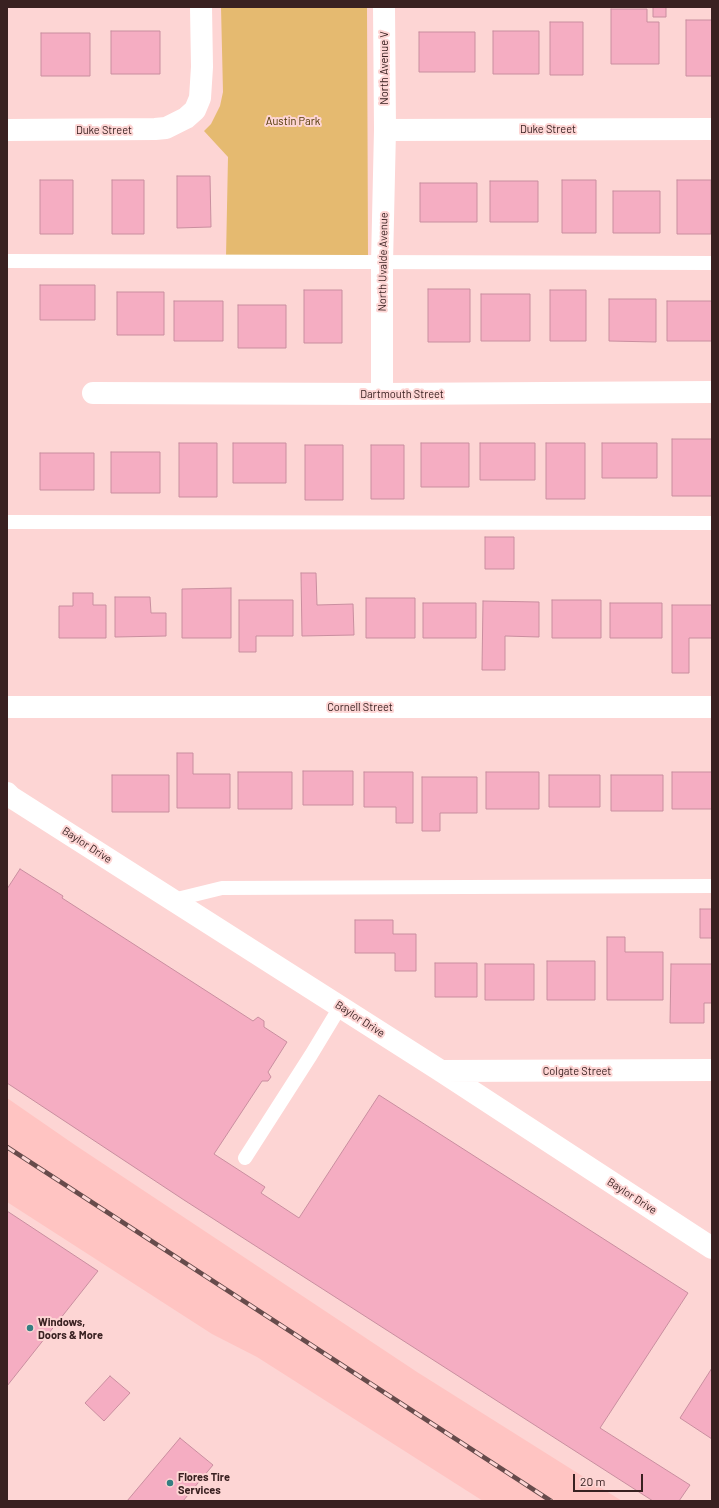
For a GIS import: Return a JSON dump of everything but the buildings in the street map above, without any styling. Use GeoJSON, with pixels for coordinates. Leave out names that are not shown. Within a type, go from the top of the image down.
{"type":"FeatureCollection","features":[{"type":"Feature","properties":{"kind":"street","name":"Duke Street"},"geometry":{"type":"LineString","coordinates":[[7,130],[155,130],[175,124],[186,118],[195,110],[200,98],[202,86],[201,7]]}},
{"type":"Feature","properties":{"kind":"street","name":"North Avenue V"},"geometry":{"type":"LineString","coordinates":[[384,7],[385,130]]}},
{"type":"Feature","properties":{"kind":"street","name":"Duke Street"},"geometry":{"type":"LineString","coordinates":[[385,130],[712,129]]}},
{"type":"Feature","properties":{"kind":"street","name":"North Uvalde Avenue"},"geometry":{"type":"LineString","coordinates":[[382,394],[382,263],[385,130]]}},
{"type":"Feature","properties":{"kind":"street","name":"Dartmouth Street"},"geometry":{"type":"LineString","coordinates":[[93,393],[382,394],[712,392]]}},
{"type":"Feature","properties":{"kind":"street","name":"Cornell Street"},"geometry":{"type":"LineString","coordinates":[[7,707],[712,707]]}},
{"type":"Feature","properties":{"kind":"street","name":"Baylor Drive"},"geometry":{"type":"LineString","coordinates":[[7,793],[11,797],[442,1071],[712,1248]]}},
{"type":"Feature","properties":{"kind":"street","name":"Colgate Street"},"geometry":{"type":"LineString","coordinates":[[442,1071],[712,1070]]}},
{"type":"Feature","properties":{"kind":"lane"},"geometry":{"type":"LineString","coordinates":[[7,261],[712,263]]}},
{"type":"Feature","properties":{"kind":"lane"},"geometry":{"type":"LineString","coordinates":[[7,522],[712,523]]}},
{"type":"Feature","properties":{"kind":"lane"},"geometry":{"type":"LineString","coordinates":[[173,900],[222,888],[712,886]]}},
{"type":"Feature","properties":{"kind":"lane"},"geometry":{"type":"LineString","coordinates":[[245,1158],[340,1007]]}},
{"type":"Feature","properties":{"kind":"shaded area"},"geometry":{"type":"Polygon","coordinates":[[[7,1098],[75,1145],[417,1372],[622,1501],[483,1501],[257,1357],[212,1334],[7,1202],[7,1098]]]}},
{"type":"Feature","properties":{"kind":"green space","name":"Austin Park"},"geometry":{"type":"Polygon","coordinates":[[[221,7],[367,7],[368,257],[226,257],[228,157],[204,131],[211,124],[220,106],[223,92],[221,7]]]}},
{"type":"Feature","properties":{"kind":"railway"},"geometry":{"type":"LineString","coordinates":[[7,1147],[551,1501]]}},
{"type":"Feature","properties":{"kind":"place","name":"Windows, Doors & More"},"geometry":{"type":"Point","coordinates":[30,1328]}},
{"type":"Feature","properties":{"kind":"place","name":"Flores Tire Services"},"geometry":{"type":"Point","coordinates":[170,1483]}}]}
